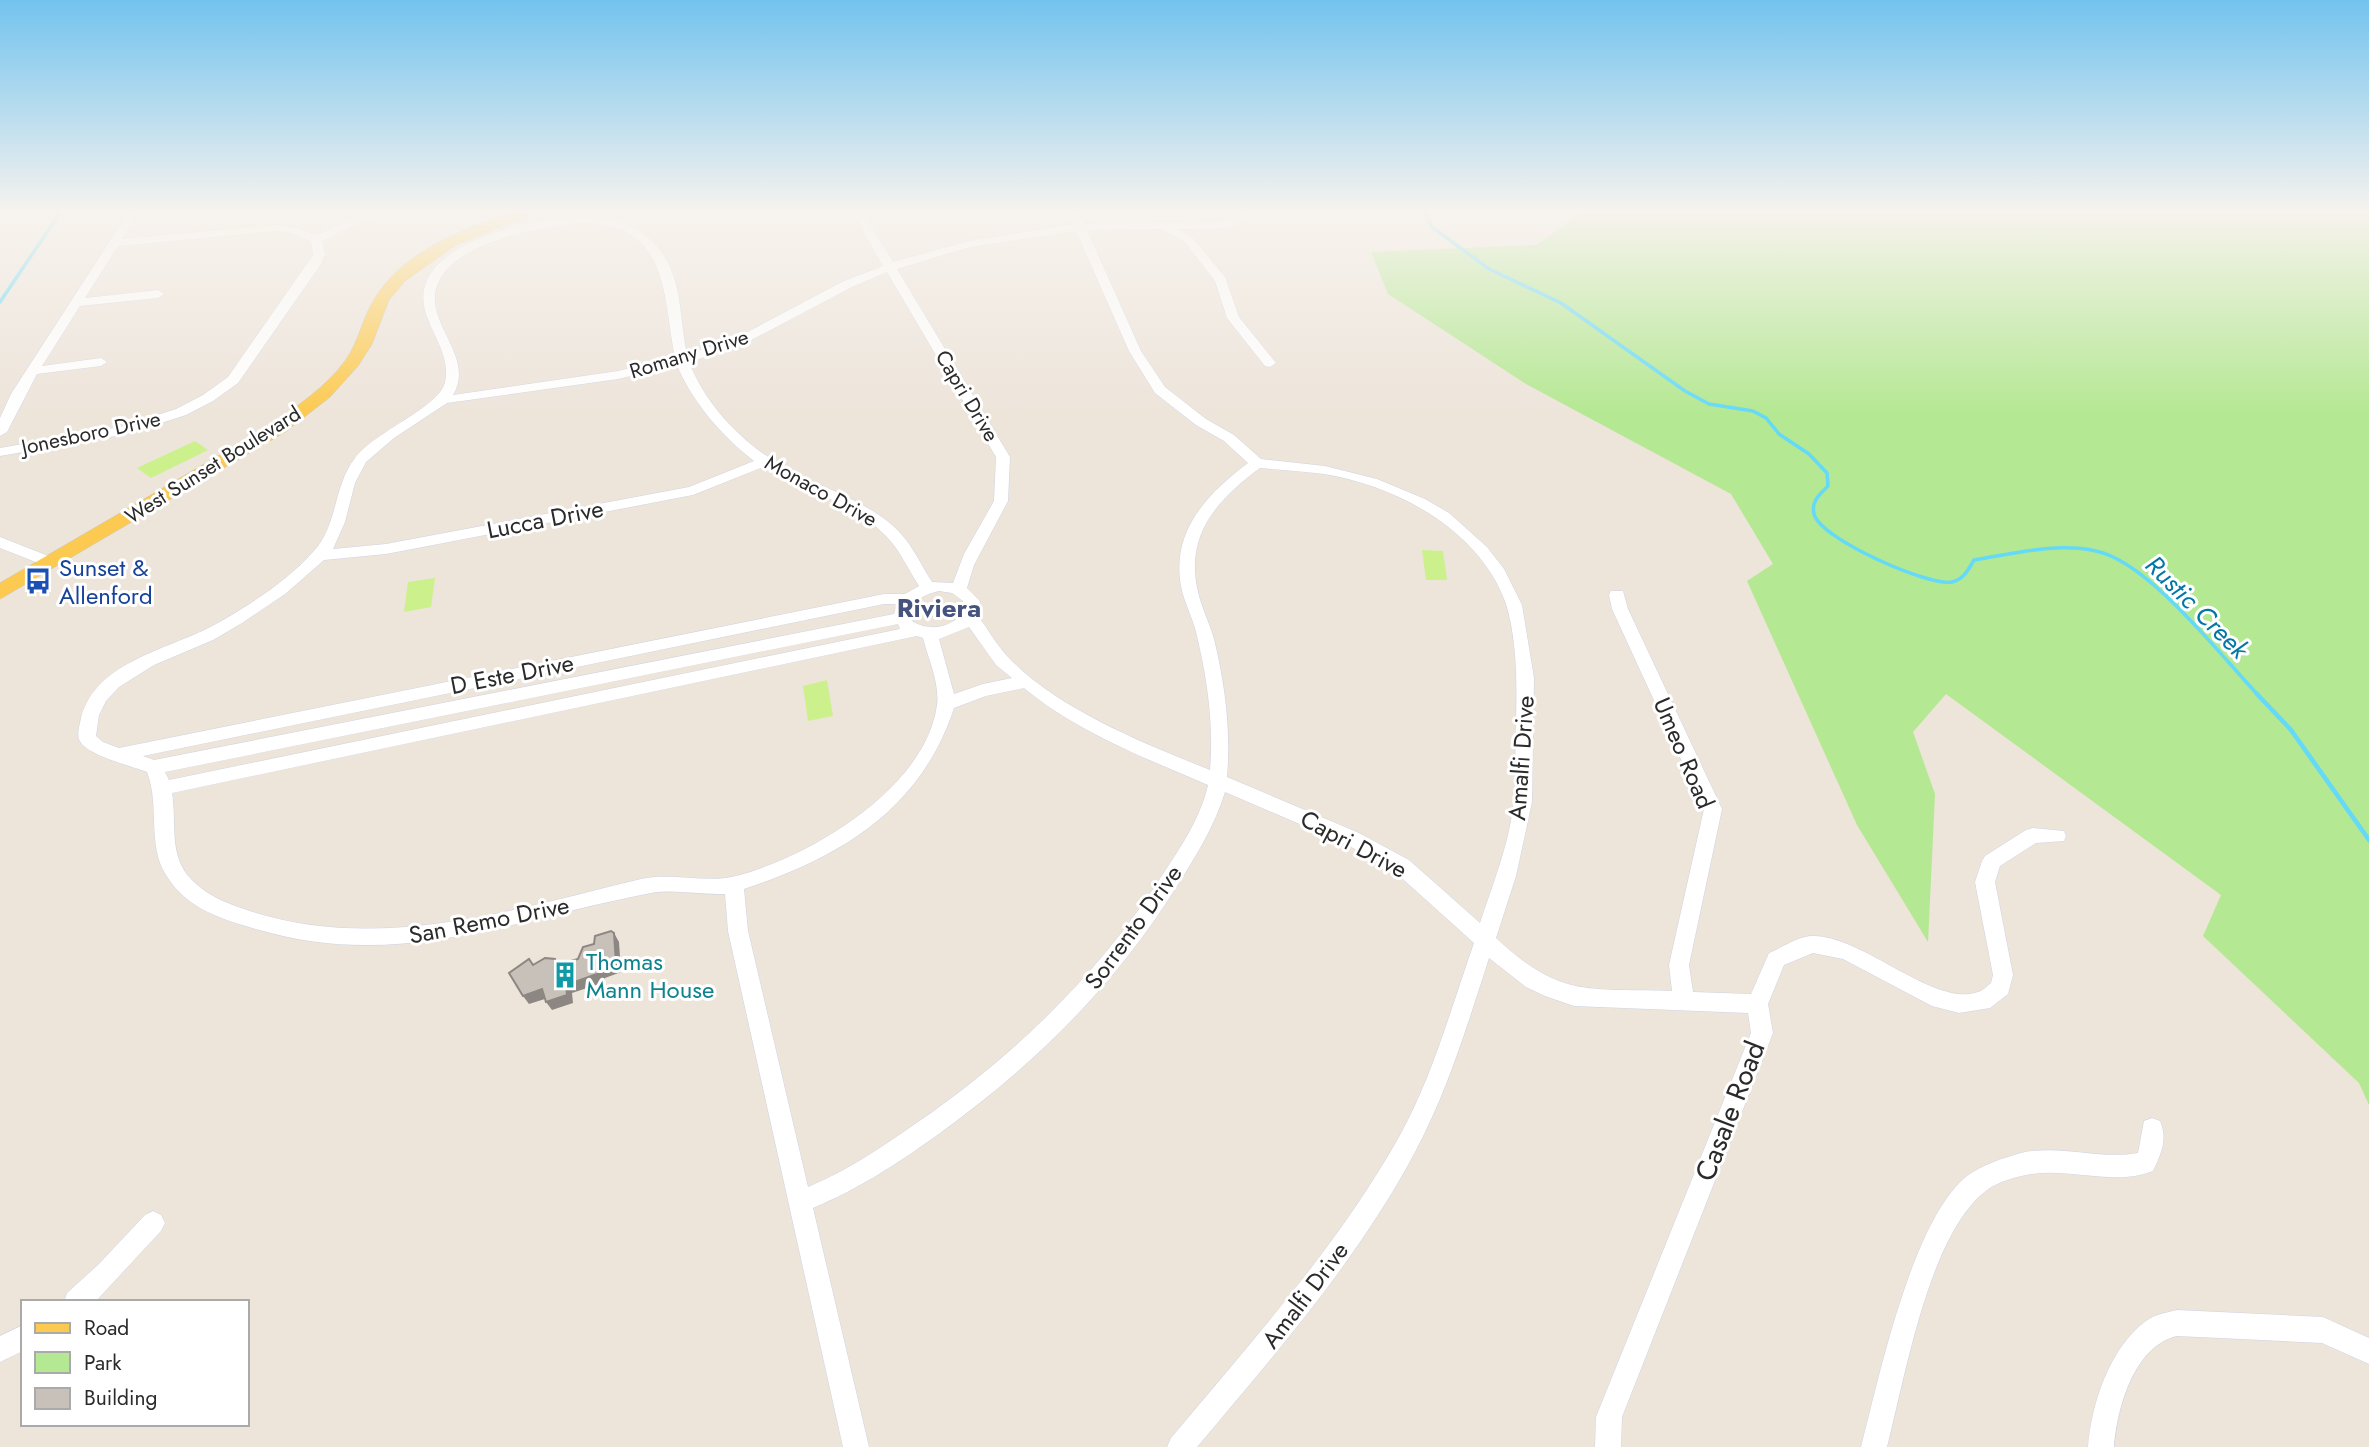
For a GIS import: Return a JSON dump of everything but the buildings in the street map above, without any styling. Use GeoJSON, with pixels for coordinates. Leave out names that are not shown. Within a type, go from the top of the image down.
{"type":"FeatureCollection","features":[{"type":"Feature","properties":{"kind":"main road","name":"West Sunset Boulevard"},"geometry":{"type":"LineString","coordinates":[[0,592],[240,452],[311,404],[345,372],[366,340],[378,306],[399,281]]}},
{"type":"Feature","properties":{"kind":"street"},"geometry":{"type":"LineString","coordinates":[[0,432],[33,371],[90,281]]}},
{"type":"Feature","properties":{"kind":"street","name":"Jonesboro Drive"},"geometry":{"type":"LineString","coordinates":[[0,452],[138,426],[197,405],[218,393],[233,380],[303,281]]}},
{"type":"Feature","properties":{"kind":"street"},"geometry":{"type":"LineString","coordinates":[[154,767],[97,747],[87,738],[88,718],[98,698],[107,688],[138,666],[207,636],[246,613],[321,555],[334,535],[346,483],[360,461],[382,439],[443,400],[454,376],[454,364],[433,325],[428,293],[433,281]]}},
{"type":"Feature","properties":{"kind":"street","name":"Monaco Drive"},"geometry":{"type":"LineString","coordinates":[[671,281],[677,349],[699,396],[764,462],[855,507],[888,529],[928,588]]}},
{"type":"Feature","properties":{"kind":"street","name":"Romany Drive"},"geometry":{"type":"LineString","coordinates":[[443,400],[618,375],[681,360],[736,342],[857,281]]}},
{"type":"Feature","properties":{"kind":"street","name":"Capri Drive"},"geometry":{"type":"LineString","coordinates":[[898,281],[1003,457],[1002,499],[972,550],[961,574],[959,590]]}},
{"type":"Feature","properties":{"kind":"street"},"geometry":{"type":"LineString","coordinates":[[1105,281],[1152,381],[1177,404],[1229,438],[1257,463]]}},
{"type":"Feature","properties":{"kind":"street"},"geometry":{"type":"LineString","coordinates":[[1221,281],[1233,318],[1269,363]]}},
{"type":"Feature","properties":{"kind":"street"},"geometry":{"type":"LineString","coordinates":[[75,303],[158,294]]}},
{"type":"Feature","properties":{"kind":"street"},"geometry":{"type":"LineString","coordinates":[[33,371],[101,362]]}},
{"type":"Feature","properties":{"kind":"street","name":"Lucca Drive"},"geometry":{"type":"LineString","coordinates":[[321,555],[386,549],[693,491],[764,462]]}},
{"type":"Feature","properties":{"kind":"street","name":"Sorrento Drive"},"geometry":{"type":"LineString","coordinates":[[800,1202],[863,1173],[992,1081],[1046,1034],[1095,981],[1161,896],[1211,807],[1218,780],[1219,721],[1211,661],[1189,589],[1187,545],[1193,526],[1205,507],[1230,482],[1257,463]]}},
{"type":"Feature","properties":{"kind":"street","name":"Amalfi Drive"},"geometry":{"type":"LineString","coordinates":[[1180,1447],[1315,1286],[1395,1166],[1440,1074],[1506,876],[1523,802],[1526,678],[1514,606],[1496,569],[1482,550],[1444,516],[1420,502],[1371,482],[1325,470],[1257,463]]}},
{"type":"Feature","properties":{"kind":"street"},"geometry":{"type":"LineString","coordinates":[[0,542],[51,563]]}},
{"type":"Feature","properties":{"kind":"street"},"geometry":{"type":"LineString","coordinates":[[928,588],[959,590],[972,601],[970,617]]}},
{"type":"Feature","properties":{"kind":"street","name":"D Este Drive"},"geometry":{"type":"LineString","coordinates":[[116,755],[884,599],[908,599],[928,588]]}},
{"type":"Feature","properties":{"kind":"street","name":"Umeo Road"},"geometry":{"type":"LineString","coordinates":[[1617,595],[1620,609],[1713,809],[1679,965],[1684,1001]]}},
{"type":"Feature","properties":{"kind":"street"},"geometry":{"type":"LineString","coordinates":[[856,1447],[738,931],[733,884],[813,852],[868,820],[905,785],[930,747],[946,704],[915,627],[908,599]]}},
{"type":"Feature","properties":{"kind":"street","name":"Capri Drive"},"geometry":{"type":"LineString","coordinates":[[970,617],[978,633],[1023,682],[1082,721],[1302,815],[1401,866],[1447,901],[1527,976],[1551,990],[1580,999],[1757,1004]]}},
{"type":"Feature","properties":{"kind":"street","name":"D Este Drive"},"geometry":{"type":"LineString","coordinates":[[154,767],[915,627],[954,630],[970,617]]}},
{"type":"Feature","properties":{"kind":"street","name":"D Este Drive"},"geometry":{"type":"LineString","coordinates":[[165,788],[915,627]]}},
{"type":"Feature","properties":{"kind":"street"},"geometry":{"type":"LineString","coordinates":[[946,704],[983,690],[1023,682]]}},
{"type":"Feature","properties":{"kind":"street","name":"San Remo Drive"},"geometry":{"type":"LineString","coordinates":[[154,767],[165,788],[163,840],[168,867],[205,903],[267,927],[322,937],[398,937],[468,929],[660,884],[733,884]]}},
{"type":"Feature","properties":{"kind":"street","name":"Casale Road"},"geometry":{"type":"LineString","coordinates":[[1608,1447],[1609,1417],[1762,1032],[1757,1004],[1776,959],[1812,944],[1847,951],[1931,997],[1959,1004],[1983,1001],[2001,988],[2003,975],[1985,882],[1992,861],[2033,835],[2057,836]]}},
{"type":"Feature","properties":{"kind":"street"},"geometry":{"type":"LineString","coordinates":[[1874,1447],[1930,1248],[1959,1202],[1973,1186],[2002,1169],[2030,1163],[2058,1159],[2126,1168],[2145,1163],[2152,1149],[2152,1129]]}},
{"type":"Feature","properties":{"kind":"street"},"geometry":{"type":"LineString","coordinates":[[78,1300],[107,1274],[153,1223]]}},
{"type":"Feature","properties":{"kind":"street"},"geometry":{"type":"LineString","coordinates":[[2101,1447],[2101,1429],[2115,1385],[2141,1343],[2157,1328],[2177,1323],[2323,1330],[2369,1351]]}},
{"type":"Feature","properties":{"kind":"street"},"geometry":{"type":"LineString","coordinates":[[0,1349],[21,1339]]}},
{"type":"Feature","properties":{"kind":"green space"},"geometry":{"type":"Polygon","coordinates":[[[1383,281],[2369,281],[2369,1105],[2359,1083],[2203,936],[2221,895],[1946,694],[1913,732],[1935,794],[1928,942],[1857,825],[1747,581],[1773,564],[1731,494],[1526,384],[1388,294],[1383,281]]]}},
{"type":"Feature","properties":{"kind":"green space"},"geometry":{"type":"Polygon","coordinates":[[[195,441],[208,450],[151,478],[137,468],[195,441]]]}},
{"type":"Feature","properties":{"kind":"green space"},"geometry":{"type":"Polygon","coordinates":[[[1422,550],[1443,551],[1447,580],[1426,580],[1422,550]]]}},
{"type":"Feature","properties":{"kind":"green space"},"geometry":{"type":"Polygon","coordinates":[[[435,578],[431,607],[404,612],[408,582],[435,578]]]}},
{"type":"Feature","properties":{"kind":"green space"},"geometry":{"type":"Polygon","coordinates":[[[827,680],[833,716],[808,721],[803,686],[827,680]]]}},
{"type":"Feature","properties":{"kind":"waterway"},"geometry":{"type":"LineString","coordinates":[[0,302],[14,281]]}},
{"type":"Feature","properties":{"kind":"waterway","name":"Rustic Creek"},"geometry":{"type":"LineString","coordinates":[[1513,281],[1561,303],[1685,391],[1709,404],[1753,411],[1766,418],[1779,434],[1809,454],[1827,473],[1828,486],[1815,502],[1814,514],[1835,536],[1854,548],[1900,569],[1940,582],[1956,581],[1968,571],[1974,560],[2051,548],[2096,551],[2117,559],[2161,591],[2205,635],[2259,696]]}},
{"type":"Feature","properties":{"kind":"waterway","name":"Rustic Creek"},"geometry":{"type":"LineString","coordinates":[[2257,694],[2291,730],[2369,840]]}},
{"type":"Feature","properties":{"kind":"place","name":"Sunset & Allenford"},"geometry":{"type":"Point","coordinates":[38,581]}},
{"type":"Feature","properties":{"kind":"place","name":"Thomas Mann House"},"geometry":{"type":"Point","coordinates":[565,975]}},
{"type":"Feature","properties":{"kind":"district","name":"Riviera"},"geometry":{"type":"Point","coordinates":[939,608]}}]}
